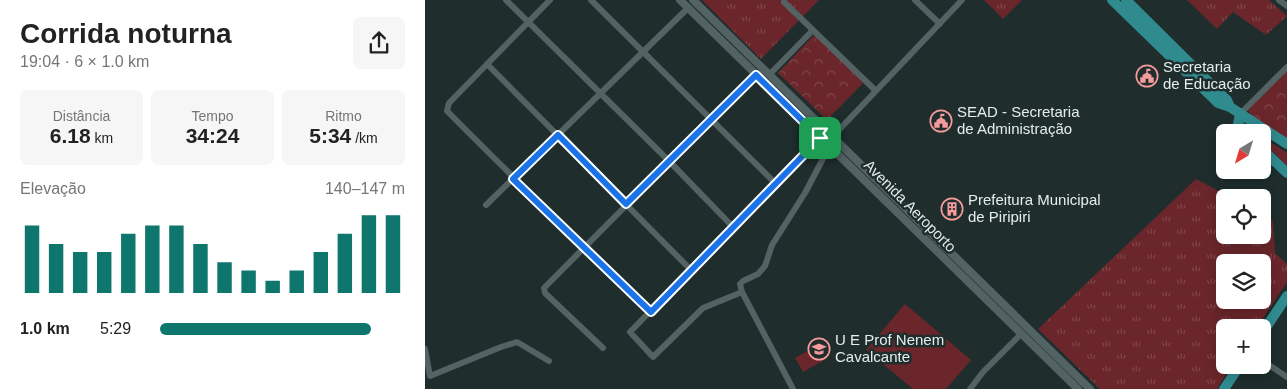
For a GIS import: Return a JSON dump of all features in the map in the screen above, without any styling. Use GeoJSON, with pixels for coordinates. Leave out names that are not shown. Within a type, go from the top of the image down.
{"type":"FeatureCollection","features":[{"type":"Feature","properties":{"kind":"main road"},"geometry":{"type":"LineString","coordinates":[[1112,0],[1207,93],[1287,144]]}},
{"type":"Feature","properties":{"kind":"main road"},"geometry":{"type":"LineString","coordinates":[[1126,0],[1226,104]]}},
{"type":"Feature","properties":{"kind":"main road"},"geometry":{"type":"LineString","coordinates":[[1238,124],[1240,114]]}},
{"type":"Feature","properties":{"kind":"main road"},"geometry":{"type":"LineString","coordinates":[[1271,158],[1287,173]]}},
{"type":"Feature","properties":{"kind":"main road"},"geometry":{"type":"LineString","coordinates":[[1271,320],[1287,296]]}},
{"type":"Feature","properties":{"kind":"main road"},"geometry":{"type":"LineString","coordinates":[[1224,389],[1234,374]]}},
{"type":"Feature","properties":{"kind":"street"},"geometry":{"type":"LineString","coordinates":[[506,0],[733,227]]}},
{"type":"Feature","properties":{"kind":"street"},"geometry":{"type":"LineString","coordinates":[[550,0],[449,103],[446,109],[513,179],[651,312]]}},
{"type":"Feature","properties":{"kind":"street"},"geometry":{"type":"LineString","coordinates":[[591,0],[775,183]]}},
{"type":"Feature","properties":{"kind":"street","name":"Avenida Aeroporto"},"geometry":{"type":"LineString","coordinates":[[680,0],[1078,389]]}},
{"type":"Feature","properties":{"kind":"street","name":"Avenida Aeroporto"},"geometry":{"type":"LineString","coordinates":[[693,0],[1089,389]]}},
{"type":"Feature","properties":{"kind":"street"},"geometry":{"type":"LineString","coordinates":[[915,0],[940,24]]}},
{"type":"Feature","properties":{"kind":"street"},"geometry":{"type":"LineString","coordinates":[[793,389],[743,292],[741,284],[758,274],[765,266],[772,245],[805,193],[833,138],[962,0]]}},
{"type":"Feature","properties":{"kind":"street"},"geometry":{"type":"LineString","coordinates":[[1279,0],[1287,6]]}},
{"type":"Feature","properties":{"kind":"street"},"geometry":{"type":"LineString","coordinates":[[784,2],[876,91]]}},
{"type":"Feature","properties":{"kind":"street"},"geometry":{"type":"LineString","coordinates":[[486,205],[688,8]]}},
{"type":"Feature","properties":{"kind":"street"},"geometry":{"type":"LineString","coordinates":[[769,75],[813,30]]}},
{"type":"Feature","properties":{"kind":"street"},"geometry":{"type":"LineString","coordinates":[[487,64],[691,270]]}},
{"type":"Feature","properties":{"kind":"street"},"geometry":{"type":"LineString","coordinates":[[1240,114],[1287,67]]}},
{"type":"Feature","properties":{"kind":"street"},"geometry":{"type":"LineString","coordinates":[[603,348],[543,289],[756,75]]}},
{"type":"Feature","properties":{"kind":"street"},"geometry":{"type":"LineString","coordinates":[[743,292],[703,308],[653,358],[630,332],[820,138]]}},
{"type":"Feature","properties":{"kind":"street"},"geometry":{"type":"LineString","coordinates":[[970,389],[983,372],[1021,334]]}},
{"type":"Feature","properties":{"kind":"street"},"geometry":{"type":"LineString","coordinates":[[425,349],[429,377],[517,342],[549,361]]}},
{"type":"Feature","properties":{"kind":"street"},"geometry":{"type":"LineString","coordinates":[[1271,366],[1287,377]]}},
{"type":"Feature","properties":{"kind":"green space"},"geometry":{"type":"Polygon","coordinates":[[[702,0],[819,0],[761,59],[702,0]]]}},
{"type":"Feature","properties":{"kind":"green space"},"geometry":{"type":"Polygon","coordinates":[[[984,0],[1022,0],[1003,19],[984,0]]]}},
{"type":"Feature","properties":{"kind":"green space"},"geometry":{"type":"Polygon","coordinates":[[[1187,0],[1269,0],[1287,16],[1266,35],[1233,12],[1217,29],[1187,0]]]}},
{"type":"Feature","properties":{"kind":"green space"},"geometry":{"type":"Polygon","coordinates":[[[814,35],[864,82],[827,120],[778,73],[814,35]]]}},
{"type":"Feature","properties":{"kind":"green space"},"geometry":{"type":"Polygon","coordinates":[[[1287,69],[1287,140],[1271,129],[1271,124],[1263,124],[1251,116],[1248,110],[1287,69]]]}},
{"type":"Feature","properties":{"kind":"green space"},"geometry":{"type":"Polygon","coordinates":[[[1271,142],[1287,153],[1287,166],[1271,150],[1271,142]]]}},
{"type":"Feature","properties":{"kind":"green space"},"geometry":{"type":"Polygon","coordinates":[[[1196,179],[1216,190],[1216,244],[1271,244],[1271,220],[1273,221],[1275,253],[1287,264],[1287,282],[1271,306],[1271,254],[1216,254],[1216,309],[1269,309],[1262,319],[1216,319],[1216,374],[1226,374],[1217,389],[1100,389],[1038,329],[1196,179]]]}},
{"type":"Feature","properties":{"kind":"green space"},"geometry":{"type":"Polygon","coordinates":[[[905,304],[971,360],[946,389],[913,389],[866,350],[905,304]]]}},
{"type":"Feature","properties":{"kind":"green space"},"geometry":{"type":"Polygon","coordinates":[[[819,345],[826,359],[803,372],[795,358],[819,345]]]}},
{"type":"Feature","properties":{"kind":"place","name":"Secretaria de Educação"},"geometry":{"type":"Point","coordinates":[1147,76]}},
{"type":"Feature","properties":{"kind":"place","name":"SEAD - Secretaria de Administração"},"geometry":{"type":"Point","coordinates":[941,121]}},
{"type":"Feature","properties":{"kind":"place","name":"Prefeitura Municipal de Piripiri"},"geometry":{"type":"Point","coordinates":[952,209]}},
{"type":"Feature","properties":{"kind":"place","name":"U E Prof Nenem Cavalcante"},"geometry":{"type":"Point","coordinates":[819,349]}},
{"type":"Feature","properties":{"kind":"route"},"geometry":{"type":"LineString","coordinates":[[756,75],[820,138],[651,312],[513,179],[558,135],[626,204],[756,75]]}}]}
